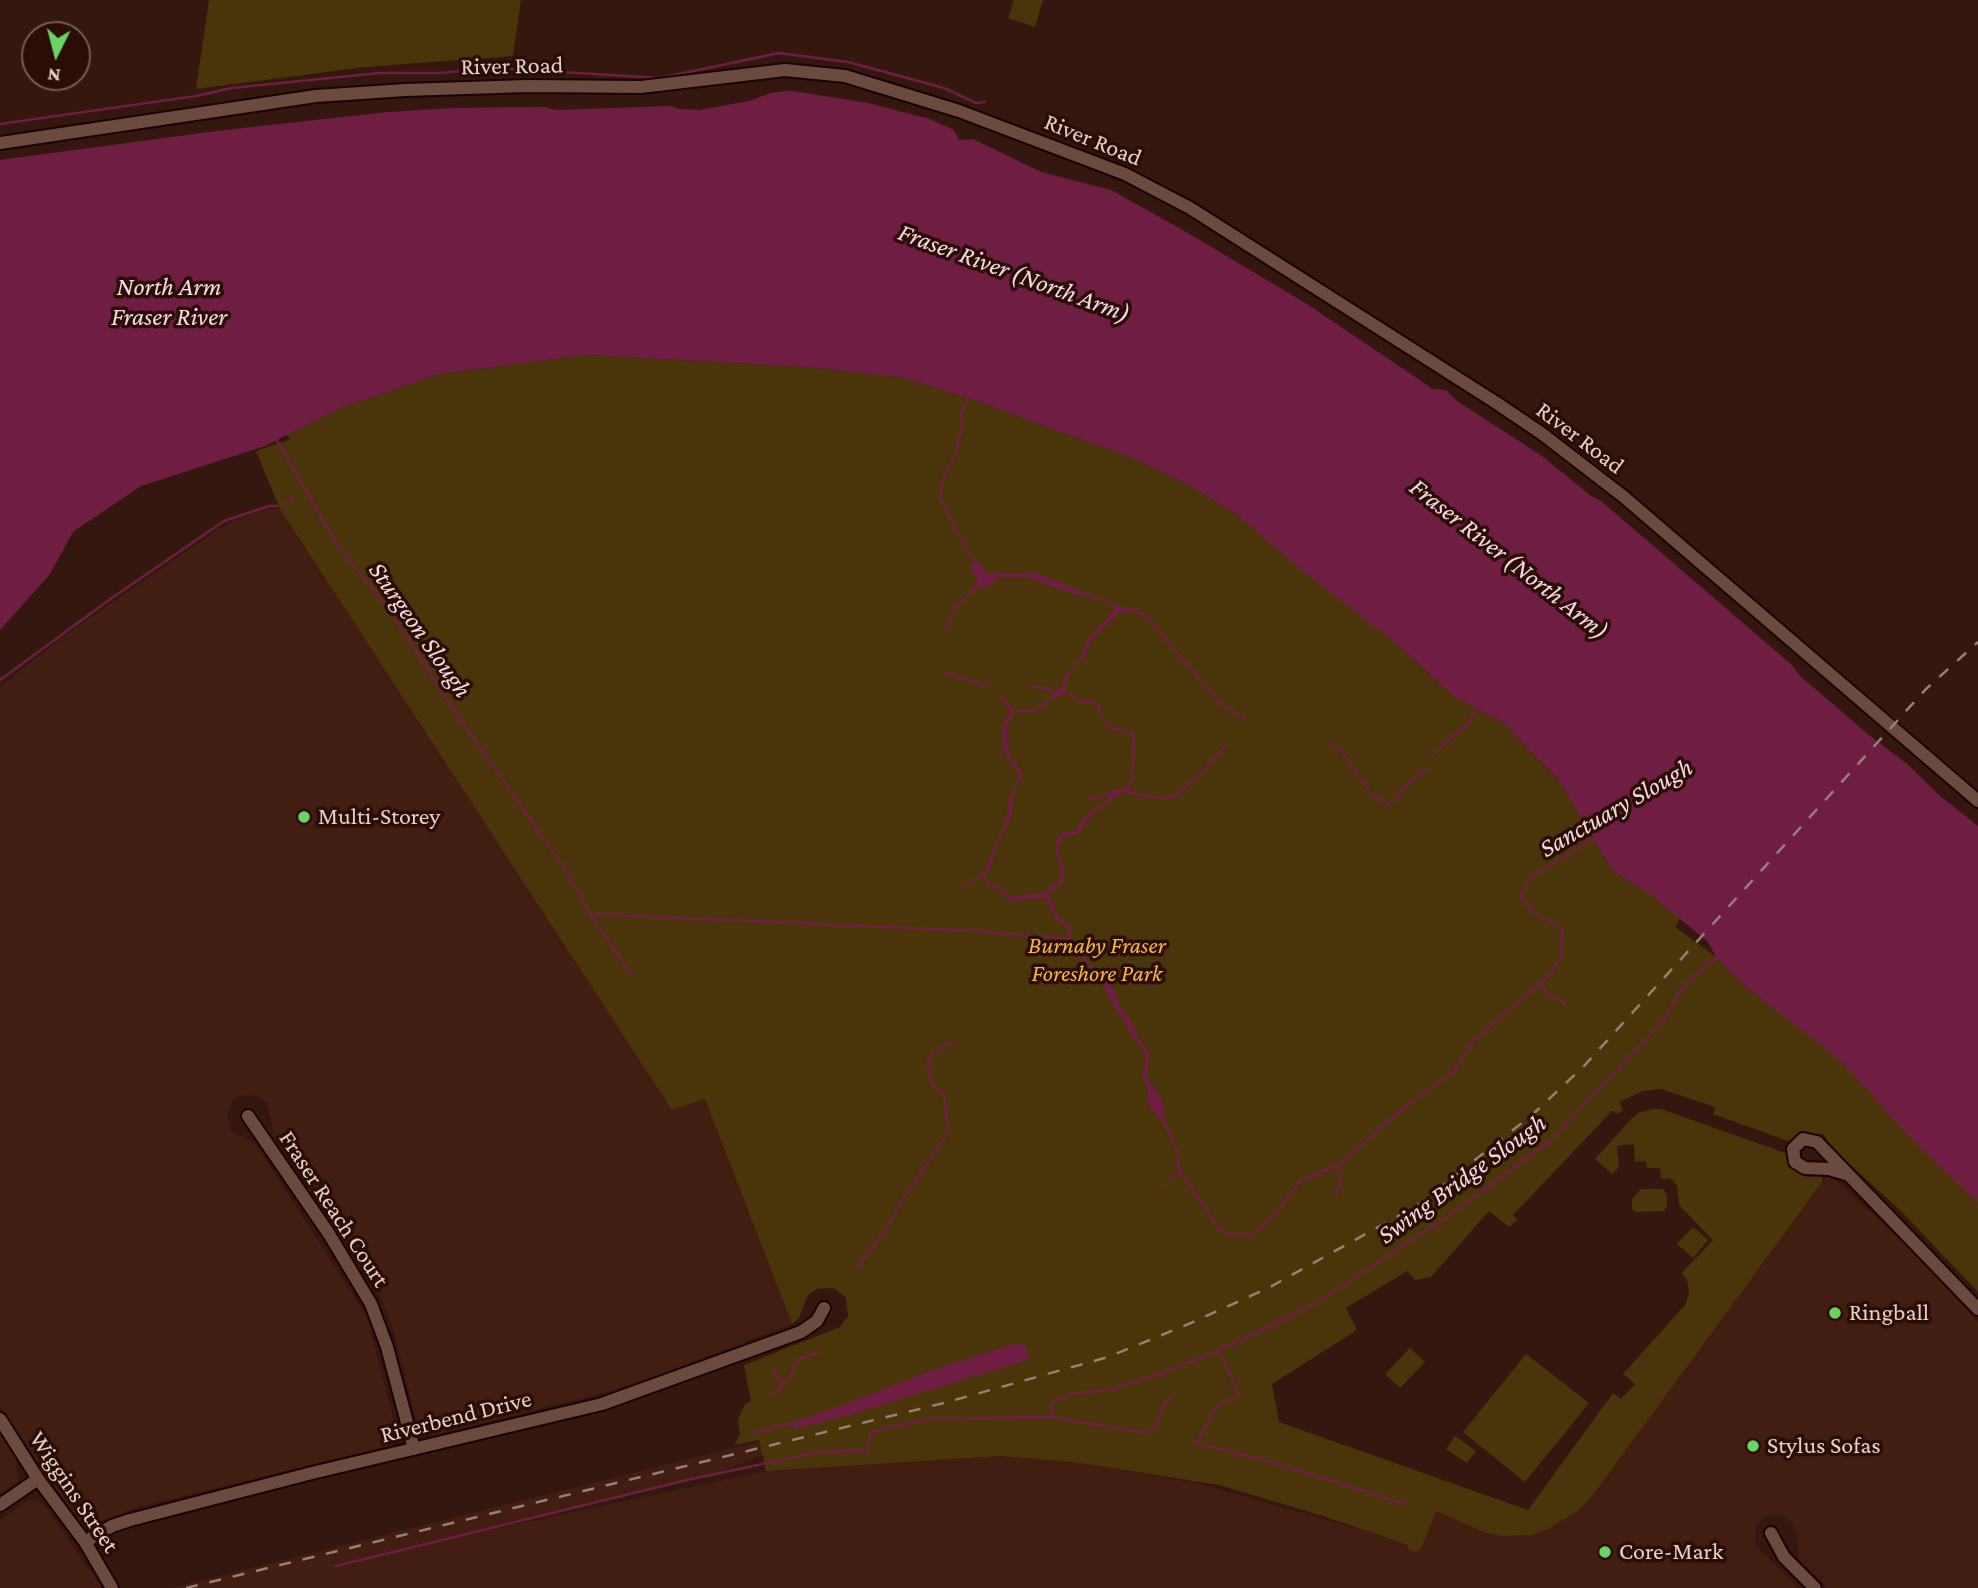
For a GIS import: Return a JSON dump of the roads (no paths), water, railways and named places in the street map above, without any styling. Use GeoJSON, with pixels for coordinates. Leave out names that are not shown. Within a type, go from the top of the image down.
{"type":"FeatureCollection","features":[{"type":"Feature","properties":{"kind":"street","name":"River Road"},"geometry":{"type":"LineString","coordinates":[[0,143],[316,96],[514,86],[641,87],[785,70],[845,76],[959,111],[1125,174],[1190,208],[1518,418],[1624,497],[1978,801]]}},
{"type":"Feature","properties":{"kind":"street","name":"Fraser Reach Court"},"geometry":{"type":"LineString","coordinates":[[248,1116],[329,1234],[371,1304],[387,1347],[414,1449]]}},
{"type":"Feature","properties":{"kind":"street"},"geometry":{"type":"LineString","coordinates":[[1846,1174],[1978,1309]]}},
{"type":"Feature","properties":{"kind":"street","name":"Riverbend Drive"},"geometry":{"type":"LineString","coordinates":[[85,1542],[112,1526],[130,1520],[602,1404],[801,1332],[817,1321],[824,1308]]}},
{"type":"Feature","properties":{"kind":"street","name":"Wiggins Street"},"geometry":{"type":"LineString","coordinates":[[0,1419],[38,1479],[85,1542],[112,1588]]}},
{"type":"Feature","properties":{"kind":"street"},"geometry":{"type":"LineString","coordinates":[[0,1505],[38,1479]]}},
{"type":"Feature","properties":{"kind":"street"},"geometry":{"type":"LineString","coordinates":[[1771,1533],[1784,1557],[1815,1588]]}},
{"type":"Feature","properties":{"kind":"water","name":"North Arm Fraser River"},"geometry":{"type":"Polygon","coordinates":[[[809,87],[891,104],[968,131],[1044,168],[1110,185],[1188,223],[1521,435],[1619,512],[1978,818],[1978,1202],[1921,1149],[1839,1059],[1746,987],[1716,957],[1708,942],[1651,895],[1612,870],[1560,782],[1503,722],[1453,696],[1398,645],[1294,564],[1239,516],[1185,483],[1130,457],[971,399],[904,378],[809,367],[585,355],[439,374],[338,409],[265,446],[141,486],[73,532],[50,574],[0,630],[0,157],[274,119],[471,107],[732,99],[809,87]]]}},
{"type":"Feature","properties":{"kind":"water"},"geometry":{"type":"Polygon","coordinates":[[[975,561],[987,574],[1033,572],[1135,610],[1130,613],[1121,612],[1090,642],[1085,657],[1071,671],[1066,683],[1066,692],[1077,699],[1093,701],[1100,705],[1102,718],[1114,729],[1104,724],[1095,704],[1079,702],[1066,694],[1048,700],[1055,691],[1062,688],[1064,677],[1080,659],[1087,640],[1116,608],[1104,601],[1064,591],[1029,577],[998,577],[993,584],[974,591],[951,616],[956,604],[978,582],[970,566],[975,561]]]}},
{"type":"Feature","properties":{"kind":"water"},"geometry":{"type":"Polygon","coordinates":[[[1011,710],[1014,713],[1006,728],[1007,740],[1010,756],[1021,771],[1021,778],[1014,791],[1008,824],[997,844],[990,869],[983,876],[1005,825],[1010,795],[1019,774],[1005,753],[1002,741],[1002,727],[1011,710]]]}},
{"type":"Feature","properties":{"kind":"water"},"geometry":{"type":"Polygon","coordinates":[[[1126,788],[1138,794],[1178,794],[1178,797],[1147,799],[1123,792],[1091,815],[1078,834],[1063,838],[1058,847],[1064,879],[1048,893],[1059,918],[1069,923],[1071,932],[1057,921],[1045,897],[1012,901],[1012,898],[1022,895],[1042,893],[1058,882],[1061,868],[1055,851],[1057,838],[1062,833],[1075,831],[1083,818],[1107,799],[1113,790],[1126,788]]]}},
{"type":"Feature","properties":{"kind":"water"},"geometry":{"type":"Polygon","coordinates":[[[1094,968],[1103,969],[1109,978],[1122,1010],[1149,1052],[1147,1077],[1163,1103],[1163,1115],[1178,1149],[1177,1157],[1181,1167],[1181,1172],[1171,1179],[1169,1185],[1163,1188],[1160,1188],[1168,1184],[1170,1177],[1179,1170],[1175,1161],[1176,1151],[1163,1122],[1149,1106],[1147,1086],[1142,1076],[1146,1059],[1143,1049],[1130,1035],[1126,1023],[1116,1011],[1094,968]]]}},
{"type":"Feature","properties":{"kind":"water"},"geometry":{"type":"Polygon","coordinates":[[[1023,1343],[1027,1350],[1027,1360],[849,1415],[794,1429],[791,1423],[933,1370],[1023,1343]]]}},
{"type":"Feature","properties":{"kind":"waterway"},"geometry":{"type":"LineString","coordinates":[[0,124],[196,96],[232,88],[379,73],[440,73],[495,68],[660,78],[779,53],[848,62],[944,88],[976,103],[985,102]]}},
{"type":"Feature","properties":{"kind":"waterway"},"geometry":{"type":"LineString","coordinates":[[969,395],[960,417],[963,428],[956,453],[943,479],[940,498],[975,565]]}},
{"type":"Feature","properties":{"kind":"waterway","name":"Sturgeon Slough"},"geometry":{"type":"LineString","coordinates":[[276,439],[338,546],[393,615],[445,697],[569,875],[593,919],[632,975]]}},
{"type":"Feature","properties":{"kind":"waterway"},"geometry":{"type":"LineString","coordinates":[[286,504],[293,497]]}},
{"type":"Feature","properties":{"kind":"waterway"},"geometry":{"type":"LineString","coordinates":[[0,680],[109,600],[224,521],[269,506],[277,506]]}},
{"type":"Feature","properties":{"kind":"waterway"},"geometry":{"type":"LineString","coordinates":[[1132,610],[1146,616],[1221,704],[1245,720]]}},
{"type":"Feature","properties":{"kind":"waterway"},"geometry":{"type":"LineString","coordinates":[[946,630],[952,614]]}},
{"type":"Feature","properties":{"kind":"waterway"},"geometry":{"type":"LineString","coordinates":[[944,672],[987,686]]}},
{"type":"Feature","properties":{"kind":"waterway"},"geometry":{"type":"LineString","coordinates":[[1033,686],[1048,688],[1055,693]]}},
{"type":"Feature","properties":{"kind":"waterway"},"geometry":{"type":"LineString","coordinates":[[1000,697],[1013,714]]}},
{"type":"Feature","properties":{"kind":"waterway"},"geometry":{"type":"LineString","coordinates":[[1012,711],[1035,711],[1049,700]]}},
{"type":"Feature","properties":{"kind":"waterway"},"geometry":{"type":"LineString","coordinates":[[1433,756],[1466,726],[1478,708]]}},
{"type":"Feature","properties":{"kind":"waterway"},"geometry":{"type":"LineString","coordinates":[[1110,728],[1131,732],[1134,736],[1132,781],[1126,788]]}},
{"type":"Feature","properties":{"kind":"waterway"},"geometry":{"type":"LineString","coordinates":[[1175,796],[1202,773],[1226,744]]}},
{"type":"Feature","properties":{"kind":"waterway"},"geometry":{"type":"LineString","coordinates":[[1331,745],[1341,750],[1371,794],[1388,804],[1427,768]]}},
{"type":"Feature","properties":{"kind":"waterway"},"geometry":{"type":"LineString","coordinates":[[1089,799],[1113,793]]}},
{"type":"Feature","properties":{"kind":"waterway","name":"Sanctuary Slough"},"geometry":{"type":"LineString","coordinates":[[1180,1171],[1219,1229],[1232,1235],[1252,1235],[1276,1213],[1300,1181],[1341,1163],[1413,1100],[1453,1073],[1473,1041],[1549,976],[1561,957],[1562,928],[1534,913],[1520,896],[1530,878],[1594,838]]}},
{"type":"Feature","properties":{"kind":"waterway"},"geometry":{"type":"LineString","coordinates":[[965,885],[986,873]]}},
{"type":"Feature","properties":{"kind":"waterway"},"geometry":{"type":"LineString","coordinates":[[984,875],[990,884],[1000,889],[1012,901],[1015,900]]}},
{"type":"Feature","properties":{"kind":"waterway"},"geometry":{"type":"LineString","coordinates":[[590,914],[978,931],[1071,939]]}},
{"type":"Feature","properties":{"kind":"waterway"},"geometry":{"type":"LineString","coordinates":[[1069,930],[1072,942],[1089,966],[1095,969]]}},
{"type":"Feature","properties":{"kind":"waterway","name":"Swing Bridge Slough"},"geometry":{"type":"LineString","coordinates":[[1051,1417],[1053,1401],[1074,1393],[1109,1390],[1165,1372],[1213,1353],[1313,1305],[1443,1220],[1550,1141],[1663,1021],[1684,985],[1717,957]]}},
{"type":"Feature","properties":{"kind":"waterway"},"geometry":{"type":"LineString","coordinates":[[1542,983],[1546,994],[1565,1005]]}},
{"type":"Feature","properties":{"kind":"waterway"},"geometry":{"type":"LineString","coordinates":[[857,1267],[886,1229],[945,1137],[949,1123],[944,1095],[933,1085],[928,1061],[933,1053],[954,1040]]}},
{"type":"Feature","properties":{"kind":"waterway"},"geometry":{"type":"LineString","coordinates":[[1336,1197],[1341,1182],[1337,1167]]}},
{"type":"Feature","properties":{"kind":"waterway"},"geometry":{"type":"LineString","coordinates":[[1219,1350],[1239,1395],[1217,1406],[1197,1443],[1278,1464],[1405,1504]]}},
{"type":"Feature","properties":{"kind":"waterway"},"geometry":{"type":"LineString","coordinates":[[771,1394],[792,1375],[796,1361],[818,1352]]}},
{"type":"Feature","properties":{"kind":"waterway"},"geometry":{"type":"LineString","coordinates":[[772,1367],[781,1385]]}},
{"type":"Feature","properties":{"kind":"waterway"},"geometry":{"type":"LineString","coordinates":[[336,1566],[687,1480],[819,1452],[867,1451],[871,1432],[928,1419],[1051,1417],[1146,1433],[1155,1428],[1163,1407],[1173,1394]]}},
{"type":"Feature","properties":{"kind":"waterway"},"geometry":{"type":"LineString","coordinates":[[754,1433],[792,1423]]}},
{"type":"Feature","properties":{"kind":"railway"},"geometry":{"type":"LineString","coordinates":[[186,1588],[944,1403],[1108,1357],[1270,1287],[1418,1205],[1532,1115],[1584,1066],[1926,689],[1978,642]]}},
{"type":"Feature","properties":{"kind":"place","name":"Multi-Storey"},"geometry":{"type":"Point","coordinates":[304,817]}},
{"type":"Feature","properties":{"kind":"place","name":"Ringball"},"geometry":{"type":"Point","coordinates":[1835,1313]}},
{"type":"Feature","properties":{"kind":"place","name":"Stylus Sofas"},"geometry":{"type":"Point","coordinates":[1753,1446]}},
{"type":"Feature","properties":{"kind":"place","name":"Core-Mark"},"geometry":{"type":"Point","coordinates":[1605,1552]}},
{"type":"Feature","properties":{"kind":"water label","name":"Fraser River (North Arm)"},"geometry":{"type":"Point","coordinates":[1014,273]}},
{"type":"Feature","properties":{"kind":"water label","name":"Fraser River (North Arm)"},"geometry":{"type":"Point","coordinates":[1509,559]}},
{"type":"Feature","properties":{"kind":"park label","name":"Burnaby Fraser Foreshore Park"},"geometry":{"type":"Point","coordinates":[1097,960]}}]}
